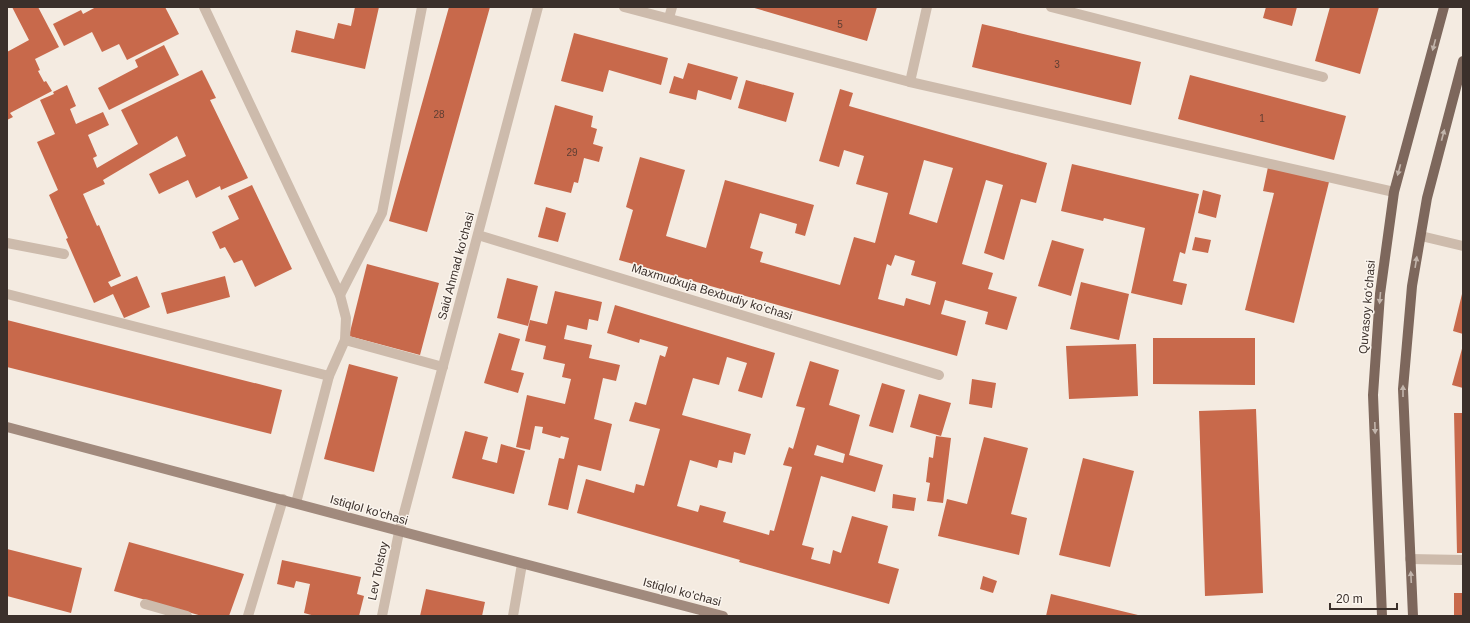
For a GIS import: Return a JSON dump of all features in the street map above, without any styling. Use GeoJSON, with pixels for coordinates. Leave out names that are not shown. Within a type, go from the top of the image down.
{"type":"FeatureCollection","features":[{"type":"Feature","properties":{"kind":"main road","name":"Quvasoy koʻchasi"},"geometry":{"type":"LineString","coordinates":[[1382,616],[1373,395],[1380,294],[1394,192],[1444,7]]}},
{"type":"Feature","properties":{"kind":"main road"},"geometry":{"type":"LineString","coordinates":[[1413,616],[1403,389],[1412,286],[1427,198],[1463,61]]}},
{"type":"Feature","properties":{"kind":"main road","name":"Istiqlol ko'chasi"},"geometry":{"type":"LineString","coordinates":[[7,427],[283,499],[400,532],[724,616]]}},
{"type":"Feature","properties":{"kind":"street"},"geometry":{"type":"LineString","coordinates":[[204,7],[340,296],[346,318],[345,340],[329,376],[296,503]]}},
{"type":"Feature","properties":{"kind":"street"},"geometry":{"type":"LineString","coordinates":[[340,296],[382,213],[422,7]]}},
{"type":"Feature","properties":{"kind":"street","name":"Said Ahmad ko'chasi"},"geometry":{"type":"LineString","coordinates":[[400,532],[538,7]]}},
{"type":"Feature","properties":{"kind":"street"},"geometry":{"type":"LineString","coordinates":[[624,7],[910,82],[1394,192]]}},
{"type":"Feature","properties":{"kind":"street"},"geometry":{"type":"LineString","coordinates":[[669,18],[672,7]]}},
{"type":"Feature","properties":{"kind":"street"},"geometry":{"type":"LineString","coordinates":[[910,82],[927,7]]}},
{"type":"Feature","properties":{"kind":"street"},"geometry":{"type":"LineString","coordinates":[[1051,7],[1323,77]]}},
{"type":"Feature","properties":{"kind":"street","name":"Maxmudxuja Bexbudiy koʻchasi"},"geometry":{"type":"LineString","coordinates":[[478,235],[939,374]]}},
{"type":"Feature","properties":{"kind":"street"},"geometry":{"type":"LineString","coordinates":[[1421,236],[1463,246]]}},
{"type":"Feature","properties":{"kind":"street"},"geometry":{"type":"LineString","coordinates":[[7,243],[64,254]]}},
{"type":"Feature","properties":{"kind":"street"},"geometry":{"type":"LineString","coordinates":[[7,294],[329,376]]}},
{"type":"Feature","properties":{"kind":"street"},"geometry":{"type":"LineString","coordinates":[[345,340],[443,366]]}},
{"type":"Feature","properties":{"kind":"street"},"geometry":{"type":"LineString","coordinates":[[248,616],[283,499]]}},
{"type":"Feature","properties":{"kind":"street","name":"Lev Tolstoy"},"geometry":{"type":"LineString","coordinates":[[382,616],[400,532]]}},
{"type":"Feature","properties":{"kind":"street"},"geometry":{"type":"LineString","coordinates":[[1410,559],[1463,560]]}},
{"type":"Feature","properties":{"kind":"street"},"geometry":{"type":"LineString","coordinates":[[512,616],[522,564]]}},
{"type":"Feature","properties":{"kind":"street"},"geometry":{"type":"LineString","coordinates":[[144,604],[187,616]]}},
{"type":"Feature","properties":{"kind":"building"},"geometry":{"type":"Polygon","coordinates":[[[12,7],[38,7],[59,47],[35,59],[40,70],[38,71],[44,82],[46,81],[52,91],[10,113],[13,117],[7,120],[7,52],[29,40],[12,7]]]}},
{"type":"Feature","properties":{"kind":"building"},"geometry":{"type":"Polygon","coordinates":[[[96,7],[165,7],[179,34],[127,60],[119,44],[102,52],[92,32],[64,46],[53,24],[81,10],[83,14],[96,7]]]}},
{"type":"Feature","properties":{"kind":"building"},"geometry":{"type":"Polygon","coordinates":[[[355,7],[379,7],[365,69],[291,52],[296,30],[334,39],[338,23],[351,26],[355,7]]]}},
{"type":"Feature","properties":{"kind":"building"},"geometry":{"type":"Polygon","coordinates":[[[449,7],[490,7],[427,232],[389,221],[449,7]]]}},
{"type":"Feature","properties":{"kind":"building"},"geometry":{"type":"Polygon","coordinates":[[[751,7],[877,7],[867,41],[751,7]]]}},
{"type":"Feature","properties":{"kind":"building"},"geometry":{"type":"Polygon","coordinates":[[[1266,7],[1297,7],[1292,26],[1263,18],[1266,7]]]}},
{"type":"Feature","properties":{"kind":"building"},"geometry":{"type":"Polygon","coordinates":[[[1330,7],[1379,7],[1360,74],[1315,61],[1330,7]]]}},
{"type":"Feature","properties":{"kind":"building"},"geometry":{"type":"Polygon","coordinates":[[[982,24],[1141,62],[1131,105],[972,67],[982,24]]]}},
{"type":"Feature","properties":{"kind":"building"},"geometry":{"type":"Polygon","coordinates":[[[574,33],[668,58],[661,85],[609,70],[603,92],[561,81],[574,33]]]}},
{"type":"Feature","properties":{"kind":"building"},"geometry":{"type":"Polygon","coordinates":[[[164,45],[179,75],[109,110],[98,88],[138,67],[135,60],[164,45]]]}},
{"type":"Feature","properties":{"kind":"building"},"geometry":{"type":"Polygon","coordinates":[[[688,63],[738,77],[731,100],[698,90],[696,100],[669,93],[674,76],[683,79],[688,63]]]}},
{"type":"Feature","properties":{"kind":"building"},"geometry":{"type":"Polygon","coordinates":[[[202,70],[216,98],[210,100],[248,178],[221,190],[220,186],[196,198],[188,180],[159,194],[149,174],[186,156],[177,136],[103,180],[105,184],[83,194],[97,226],[99,225],[121,276],[108,282],[111,287],[137,276],[150,307],[124,318],[113,294],[94,303],[66,239],[68,238],[49,195],[58,190],[37,142],[55,134],[40,100],[54,94],[53,92],[67,85],[76,106],[70,109],[76,124],[103,112],[109,125],[88,135],[97,156],[93,158],[97,168],[138,144],[121,110],[202,70]]]}},
{"type":"Feature","properties":{"kind":"building"},"geometry":{"type":"Polygon","coordinates":[[[1190,75],[1346,116],[1334,160],[1178,119],[1190,75]]]}},
{"type":"Feature","properties":{"kind":"building"},"geometry":{"type":"Polygon","coordinates":[[[746,80],[794,93],[786,122],[738,108],[746,80]]]}},
{"type":"Feature","properties":{"kind":"building"},"geometry":{"type":"Polygon","coordinates":[[[840,89],[853,93],[849,106],[1047,163],[1036,203],[1021,199],[1004,260],[984,253],[1003,185],[986,180],[962,264],[993,273],[988,289],[1017,297],[1007,330],[985,324],[988,312],[945,300],[941,314],[966,321],[957,356],[619,260],[633,210],[626,207],[640,157],[685,170],[666,236],[706,248],[725,180],[814,205],[805,236],[795,233],[797,224],[760,213],[750,248],[763,252],[760,262],[840,285],[854,237],[875,243],[888,193],[856,184],[864,156],[844,150],[839,167],[819,161],[840,89]],[[924,160],[909,214],[937,223],[953,168],[924,160]],[[895,255],[891,266],[887,264],[878,299],[904,306],[906,298],[930,305],[936,282],[911,275],[915,261],[895,255]]]}},
{"type":"Feature","properties":{"kind":"building"},"geometry":{"type":"Polygon","coordinates":[[[555,105],[593,116],[591,127],[597,129],[593,144],[603,147],[599,162],[584,158],[578,183],[574,182],[571,193],[534,184],[555,105]]]}},
{"type":"Feature","properties":{"kind":"building"},"geometry":{"type":"Polygon","coordinates":[[[1072,164],[1199,194],[1185,254],[1180,252],[1173,281],[1187,284],[1182,305],[1131,293],[1145,228],[1104,218],[1103,221],[1061,211],[1072,164]]]}},
{"type":"Feature","properties":{"kind":"building"},"geometry":{"type":"Polygon","coordinates":[[[1268,167],[1329,182],[1294,323],[1245,310],[1274,193],[1263,191],[1268,167]]]}},
{"type":"Feature","properties":{"kind":"building"},"geometry":{"type":"Polygon","coordinates":[[[252,185],[292,269],[255,287],[242,260],[234,263],[225,247],[220,249],[212,232],[239,219],[228,196],[252,185]]]}},
{"type":"Feature","properties":{"kind":"building"},"geometry":{"type":"Polygon","coordinates":[[[1203,190],[1221,195],[1216,218],[1198,213],[1203,190]]]}},
{"type":"Feature","properties":{"kind":"building"},"geometry":{"type":"Polygon","coordinates":[[[546,207],[566,213],[558,242],[538,237],[546,207]]]}},
{"type":"Feature","properties":{"kind":"building"},"geometry":{"type":"Polygon","coordinates":[[[1195,237],[1211,240],[1208,253],[1192,250],[1195,237]]]}},
{"type":"Feature","properties":{"kind":"building"},"geometry":{"type":"Polygon","coordinates":[[[1052,240],[1084,249],[1071,296],[1038,286],[1052,240]]]}},
{"type":"Feature","properties":{"kind":"building"},"geometry":{"type":"Polygon","coordinates":[[[367,264],[439,283],[420,355],[349,336],[367,264]]]}},
{"type":"Feature","properties":{"kind":"building"},"geometry":{"type":"Polygon","coordinates":[[[225,276],[230,297],[167,314],[161,293],[225,276]]]}},
{"type":"Feature","properties":{"kind":"building"},"geometry":{"type":"Polygon","coordinates":[[[507,278],[538,286],[528,326],[497,318],[507,278]]]}},
{"type":"Feature","properties":{"kind":"building"},"geometry":{"type":"Polygon","coordinates":[[[1081,282],[1129,294],[1119,340],[1070,329],[1081,282]]]}},
{"type":"Feature","properties":{"kind":"building"},"geometry":{"type":"Polygon","coordinates":[[[555,291],[602,302],[598,321],[589,319],[587,330],[567,325],[564,339],[592,345],[589,358],[620,365],[616,381],[603,378],[594,419],[612,424],[601,471],[578,465],[568,510],[548,505],[559,458],[564,459],[569,438],[561,436],[560,438],[542,433],[543,427],[535,426],[530,450],[516,447],[527,395],[565,404],[571,379],[562,377],[565,364],[543,359],[546,346],[525,341],[530,320],[547,324],[555,291]]]}},
{"type":"Feature","properties":{"kind":"building"},"geometry":{"type":"Polygon","coordinates":[[[1463,294],[1463,334],[1453,331],[1463,294]]]}},
{"type":"Feature","properties":{"kind":"building"},"geometry":{"type":"Polygon","coordinates":[[[615,305],[775,353],[762,398],[738,391],[747,363],[727,357],[719,385],[693,378],[682,415],[751,434],[745,455],[734,452],[732,463],[719,460],[717,468],[690,460],[677,506],[698,512],[700,505],[726,512],[723,522],[769,535],[770,530],[774,531],[792,467],[783,465],[789,447],[793,449],[805,408],[796,406],[810,361],[839,370],[829,405],[860,415],[849,455],[883,465],[875,492],[821,476],[802,545],[814,548],[811,559],[830,564],[833,550],[841,553],[852,516],[888,526],[878,563],[899,569],[889,604],[739,562],[740,560],[577,513],[586,479],[634,493],[636,484],[644,486],[660,429],[629,421],[635,402],[646,405],[660,355],[665,357],[668,347],[640,339],[639,343],[607,333],[615,305]],[[817,445],[814,455],[843,463],[845,454],[817,445]]]}},
{"type":"Feature","properties":{"kind":"building"},"geometry":{"type":"Polygon","coordinates":[[[7,320],[282,390],[271,434],[7,367],[7,320]]]}},
{"type":"Feature","properties":{"kind":"building"},"geometry":{"type":"Polygon","coordinates":[[[499,333],[520,339],[511,370],[524,373],[518,393],[484,383],[499,333]]]}},
{"type":"Feature","properties":{"kind":"building"},"geometry":{"type":"Polygon","coordinates":[[[1153,338],[1255,338],[1255,385],[1153,384],[1153,338]]]}},
{"type":"Feature","properties":{"kind":"building"},"geometry":{"type":"Polygon","coordinates":[[[1136,344],[1138,396],[1069,399],[1066,346],[1136,344]]]}},
{"type":"Feature","properties":{"kind":"building"},"geometry":{"type":"Polygon","coordinates":[[[1463,345],[1463,388],[1452,385],[1463,345]]]}},
{"type":"Feature","properties":{"kind":"building"},"geometry":{"type":"Polygon","coordinates":[[[349,364],[398,377],[374,472],[324,459],[349,364]]]}},
{"type":"Feature","properties":{"kind":"building"},"geometry":{"type":"Polygon","coordinates":[[[972,379],[996,383],[992,408],[969,404],[972,379]]]}},
{"type":"Feature","properties":{"kind":"building"},"geometry":{"type":"Polygon","coordinates":[[[882,383],[905,390],[893,433],[869,426],[882,383]]]}},
{"type":"Feature","properties":{"kind":"building"},"geometry":{"type":"Polygon","coordinates":[[[919,394],[951,403],[941,436],[910,427],[919,394]]]}},
{"type":"Feature","properties":{"kind":"building"},"geometry":{"type":"Polygon","coordinates":[[[1256,409],[1263,593],[1205,596],[1199,411],[1256,409]]]}},
{"type":"Feature","properties":{"kind":"building"},"geometry":{"type":"Polygon","coordinates":[[[1454,413],[1463,413],[1463,553],[1457,553],[1454,413]]]}},
{"type":"Feature","properties":{"kind":"building"},"geometry":{"type":"Polygon","coordinates":[[[465,431],[488,437],[482,459],[497,463],[501,444],[525,451],[514,494],[452,478],[465,431]]]}},
{"type":"Feature","properties":{"kind":"building"},"geometry":{"type":"Polygon","coordinates":[[[936,436],[951,438],[943,503],[927,501],[930,483],[926,482],[929,457],[933,458],[936,436]]]}},
{"type":"Feature","properties":{"kind":"building"},"geometry":{"type":"Polygon","coordinates":[[[984,437],[1028,448],[1011,514],[1027,518],[1019,555],[938,536],[947,499],[967,504],[984,437]]]}},
{"type":"Feature","properties":{"kind":"building"},"geometry":{"type":"Polygon","coordinates":[[[1083,458],[1134,471],[1110,567],[1059,555],[1083,458]]]}},
{"type":"Feature","properties":{"kind":"building"},"geometry":{"type":"Polygon","coordinates":[[[893,494],[916,498],[914,511],[892,508],[893,494]]]}},
{"type":"Feature","properties":{"kind":"building"},"geometry":{"type":"Polygon","coordinates":[[[129,542],[244,574],[229,616],[202,616],[114,591],[129,542]]]}},
{"type":"Feature","properties":{"kind":"building"},"geometry":{"type":"Polygon","coordinates":[[[7,549],[82,568],[71,613],[7,596],[7,549]]]}},
{"type":"Feature","properties":{"kind":"building"},"geometry":{"type":"Polygon","coordinates":[[[282,560],[361,577],[357,594],[364,596],[359,616],[315,616],[304,613],[310,584],[296,581],[294,588],[277,584],[282,560]]]}},
{"type":"Feature","properties":{"kind":"building"},"geometry":{"type":"Polygon","coordinates":[[[983,576],[997,581],[993,593],[980,589],[983,576]]]}},
{"type":"Feature","properties":{"kind":"building"},"geometry":{"type":"Polygon","coordinates":[[[426,589],[485,602],[482,616],[420,616],[426,589]]]}},
{"type":"Feature","properties":{"kind":"building"},"geometry":{"type":"Polygon","coordinates":[[[1454,593],[1463,593],[1463,616],[1454,616],[1454,593]]]}},
{"type":"Feature","properties":{"kind":"building"},"geometry":{"type":"Polygon","coordinates":[[[1051,594],[1138,615],[1138,616],[1046,616],[1051,594]]]}}]}
